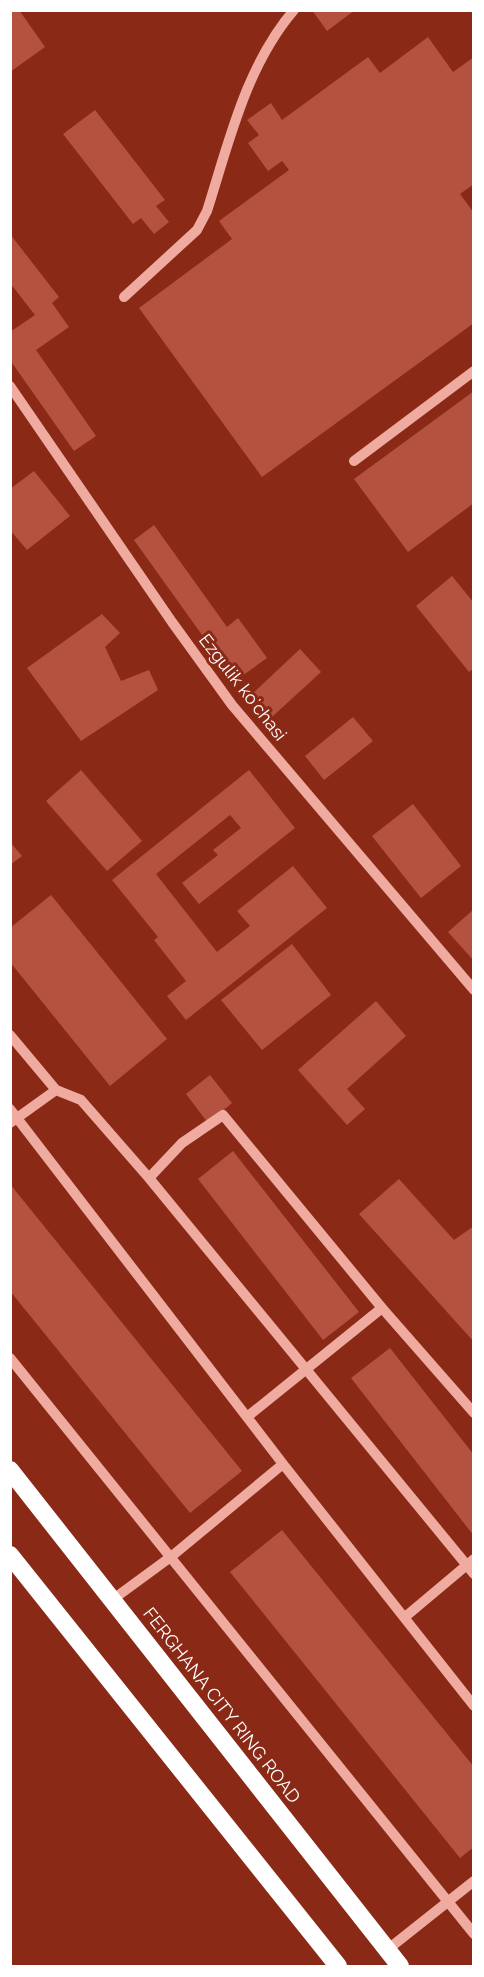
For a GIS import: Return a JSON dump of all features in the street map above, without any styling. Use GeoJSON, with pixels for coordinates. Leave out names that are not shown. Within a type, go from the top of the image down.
{"type":"FeatureCollection","features":[{"type":"Feature","properties":{"kind":"highway","name":"FERGHANA CITY RING ROAD"},"geometry":{"type":"LineString","coordinates":[[10,1470],[400,1966]]}},
{"type":"Feature","properties":{"kind":"highway"},"geometry":{"type":"LineString","coordinates":[[10,1555],[338,1966]]}},
{"type":"Feature","properties":{"kind":"street"},"geometry":{"type":"LineString","coordinates":[[123,297],[197,230],[207,211],[250,81],[278,28],[294,10]]}},
{"type":"Feature","properties":{"kind":"street"},"geometry":{"type":"LineString","coordinates":[[354,461],[474,371]]}},
{"type":"Feature","properties":{"kind":"street","name":"Ezgulik koʻchasi"},"geometry":{"type":"LineString","coordinates":[[10,386],[172,622],[232,705],[474,990]]}},
{"type":"Feature","properties":{"kind":"street"},"geometry":{"type":"LineString","coordinates":[[10,1035],[56,1090],[81,1100],[149,1178],[470,1562],[474,1574]]}},
{"type":"Feature","properties":{"kind":"street"},"geometry":{"type":"LineString","coordinates":[[56,1090],[13,1117],[474,1706]]}},
{"type":"Feature","properties":{"kind":"street"},"geometry":{"type":"LineString","coordinates":[[149,1178],[182,1143],[223,1115],[382,1308],[474,1413]]}},
{"type":"Feature","properties":{"kind":"street"},"geometry":{"type":"LineString","coordinates":[[247,1417],[382,1308]]}},
{"type":"Feature","properties":{"kind":"street"},"geometry":{"type":"LineString","coordinates":[[10,1358],[172,1556],[474,1934]]}},
{"type":"Feature","properties":{"kind":"street"},"geometry":{"type":"LineString","coordinates":[[112,1600],[172,1556],[283,1464]]}},
{"type":"Feature","properties":{"kind":"street"},"geometry":{"type":"LineString","coordinates":[[405,1617],[470,1562]]}},
{"type":"Feature","properties":{"kind":"street"},"geometry":{"type":"LineString","coordinates":[[387,1950],[474,1881]]}},
{"type":"Feature","properties":{"kind":"building"},"geometry":{"type":"Polygon","coordinates":[[[10,10],[19,10],[45,47],[10,72],[10,10]]]}},
{"type":"Feature","properties":{"kind":"building"},"geometry":{"type":"Polygon","coordinates":[[[312,10],[355,10],[327,31],[312,10]]]}},
{"type":"Feature","properties":{"kind":"building"},"geometry":{"type":"Polygon","coordinates":[[[428,37],[453,72],[474,57],[474,184],[460,194],[474,213],[474,323],[262,477],[139,308],[232,239],[219,221],[289,170],[282,161],[268,171],[248,143],[259,135],[247,120],[271,103],[282,120],[368,57],[380,73],[428,37]]]}},
{"type":"Feature","properties":{"kind":"building"},"geometry":{"type":"Polygon","coordinates":[[[95,110],[165,200],[156,206],[169,222],[154,234],[141,218],[133,224],[63,134],[95,110]]]}},
{"type":"Feature","properties":{"kind":"building"},"geometry":{"type":"Polygon","coordinates":[[[10,234],[59,297],[52,303],[69,327],[36,350],[96,436],[74,451],[10,360],[10,332],[35,315],[10,283],[10,234]]]}},
{"type":"Feature","properties":{"kind":"building"},"geometry":{"type":"Polygon","coordinates":[[[474,391],[474,503],[408,552],[354,479],[474,391]]]}},
{"type":"Feature","properties":{"kind":"building"},"geometry":{"type":"Polygon","coordinates":[[[34,471],[70,516],[27,550],[10,530],[10,489],[34,471]]]}},
{"type":"Feature","properties":{"kind":"building"},"geometry":{"type":"Polygon","coordinates":[[[154,525],[227,627],[238,618],[267,658],[235,681],[134,540],[154,525]]]}},
{"type":"Feature","properties":{"kind":"building"},"geometry":{"type":"Polygon","coordinates":[[[452,576],[474,603],[474,668],[469,672],[416,606],[452,576]]]}},
{"type":"Feature","properties":{"kind":"building"},"geometry":{"type":"Polygon","coordinates":[[[102,614],[120,633],[105,647],[121,681],[149,670],[158,690],[81,741],[27,668],[102,614]]]}},
{"type":"Feature","properties":{"kind":"building"},"geometry":{"type":"Polygon","coordinates":[[[300,649],[321,672],[272,717],[251,695],[300,649]]]}},
{"type":"Feature","properties":{"kind":"building"},"geometry":{"type":"Polygon","coordinates":[[[353,717],[373,741],[324,780],[305,756],[353,717]]]}},
{"type":"Feature","properties":{"kind":"building"},"geometry":{"type":"Polygon","coordinates":[[[81,770],[142,841],[107,871],[46,801],[81,770]]]}},
{"type":"Feature","properties":{"kind":"building"},"geometry":{"type":"Polygon","coordinates":[[[249,770],[295,828],[199,904],[182,883],[218,855],[213,850],[241,828],[230,815],[156,874],[217,952],[250,926],[237,911],[293,866],[327,908],[186,1020],[167,996],[186,981],[154,940],[158,937],[112,880],[249,770]]]}},
{"type":"Feature","properties":{"kind":"building"},"geometry":{"type":"Polygon","coordinates":[[[413,804],[461,866],[421,898],[372,836],[413,804]]]}},
{"type":"Feature","properties":{"kind":"building"},"geometry":{"type":"Polygon","coordinates":[[[10,842],[22,856],[10,865],[10,842]]]}},
{"type":"Feature","properties":{"kind":"building"},"geometry":{"type":"Polygon","coordinates":[[[51,895],[167,1039],[110,1086],[10,962],[10,928],[51,895]]]}},
{"type":"Feature","properties":{"kind":"building"},"geometry":{"type":"Polygon","coordinates":[[[474,909],[474,961],[448,932],[474,909]]]}},
{"type":"Feature","properties":{"kind":"building"},"geometry":{"type":"Polygon","coordinates":[[[292,944],[331,995],[262,1050],[221,1000],[292,944]]]}},
{"type":"Feature","properties":{"kind":"building"},"geometry":{"type":"Polygon","coordinates":[[[376,1001],[406,1036],[347,1089],[365,1109],[347,1125],[298,1070],[376,1001]]]}},
{"type":"Feature","properties":{"kind":"building"},"geometry":{"type":"Polygon","coordinates":[[[210,1075],[232,1103],[208,1123],[186,1094],[210,1075]]]}},
{"type":"Feature","properties":{"kind":"building"},"geometry":{"type":"Polygon","coordinates":[[[233,1151],[359,1312],[323,1340],[198,1179],[233,1151]]]}},
{"type":"Feature","properties":{"kind":"building"},"geometry":{"type":"Polygon","coordinates":[[[399,1179],[454,1240],[474,1226],[474,1342],[359,1214],[399,1179]]]}},
{"type":"Feature","properties":{"kind":"building"},"geometry":{"type":"Polygon","coordinates":[[[10,1184],[242,1471],[190,1513],[10,1291],[10,1184]]]}},
{"type":"Feature","properties":{"kind":"building"},"geometry":{"type":"Polygon","coordinates":[[[390,1348],[474,1455],[474,1536],[351,1378],[390,1348]]]}},
{"type":"Feature","properties":{"kind":"building"},"geometry":{"type":"Polygon","coordinates":[[[282,1530],[474,1767],[474,1847],[460,1858],[230,1572],[282,1530]]]}}]}
